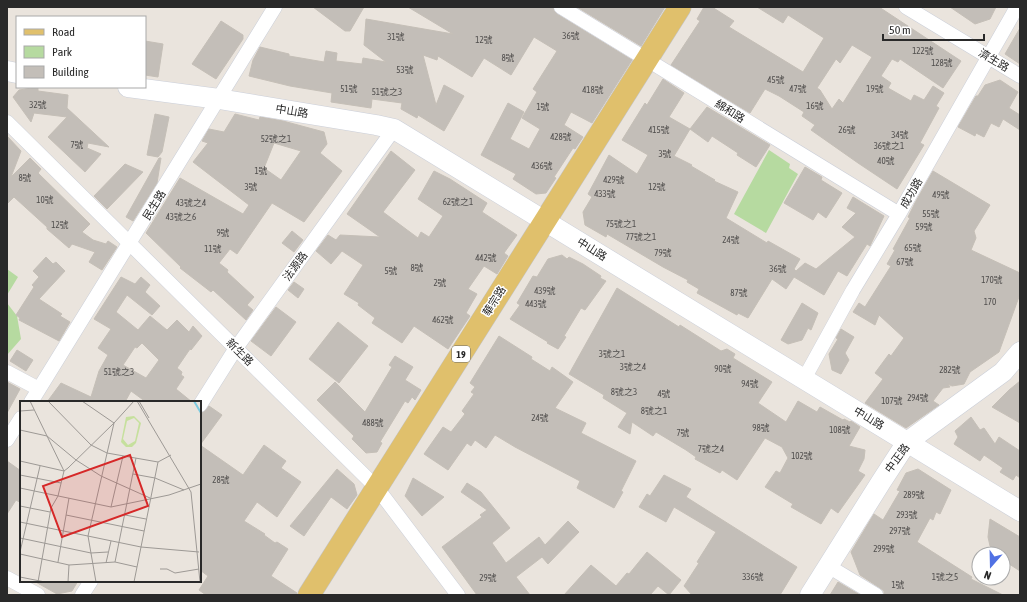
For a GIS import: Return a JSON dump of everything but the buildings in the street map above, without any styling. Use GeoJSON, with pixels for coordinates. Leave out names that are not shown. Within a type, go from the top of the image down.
{"type":"FeatureCollection","features":[{"type":"Feature","properties":{"kind":"main road","name":"華宗路"},"geometry":{"type":"LineString","coordinates":[[309,595],[680,7]]}},
{"type":"Feature","properties":{"kind":"main road","name":"中山路"},"geometry":{"type":"LineString","coordinates":[[136,88],[219,99],[394,129],[1020,511]]}},
{"type":"Feature","properties":{"kind":"main road","name":"中正路"},"geometry":{"type":"LineString","coordinates":[[810,595],[880,482],[907,442],[989,384],[1003,372],[1020,352]]}},
{"type":"Feature","properties":{"kind":"street","name":"民生路"},"geometry":{"type":"LineString","coordinates":[[32,401],[275,7]]}},
{"type":"Feature","properties":{"kind":"street","name":"綿和路"},"geometry":{"type":"LineString","coordinates":[[561,7],[899,214]]}},
{"type":"Feature","properties":{"kind":"street","name":"濟生路"},"geometry":{"type":"LineString","coordinates":[[906,7],[1020,76]]}},
{"type":"Feature","properties":{"kind":"street","name":"成功路"},"geometry":{"type":"LineString","coordinates":[[804,379],[853,290],[899,214],[1017,7]]}},
{"type":"Feature","properties":{"kind":"street","name":"新生路"},"geometry":{"type":"LineString","coordinates":[[7,122],[377,488],[458,595]]}},
{"type":"Feature","properties":{"kind":"street","name":"法源路"},"geometry":{"type":"LineString","coordinates":[[201,403],[236,348],[394,129]]}},
{"type":"Feature","properties":{"kind":"street"},"geometry":{"type":"LineString","coordinates":[[7,372],[39,389]]}},
{"type":"Feature","properties":{"kind":"street"},"geometry":{"type":"LineString","coordinates":[[7,440],[20,420]]}},
{"type":"Feature","properties":{"kind":"street"},"geometry":{"type":"LineString","coordinates":[[828,566],[876,595]]}},
{"type":"Feature","properties":{"kind":"street"},"geometry":{"type":"LineString","coordinates":[[7,578],[38,595]]}},
{"type":"Feature","properties":{"kind":"street"},"geometry":{"type":"LineString","coordinates":[[82,595],[89,582]]}},
{"type":"Feature","properties":{"kind":"green space"},"geometry":{"type":"Polygon","coordinates":[[[769,150],[790,164],[789,168],[798,174],[766,233],[734,214],[769,150]]]}},
{"type":"Feature","properties":{"kind":"green space"},"geometry":{"type":"Polygon","coordinates":[[[7,269],[18,277],[7,295],[7,269]]]}},
{"type":"Feature","properties":{"kind":"green space"},"geometry":{"type":"Polygon","coordinates":[[[7,303],[17,316],[21,339],[7,355],[7,303]]]}}]}
